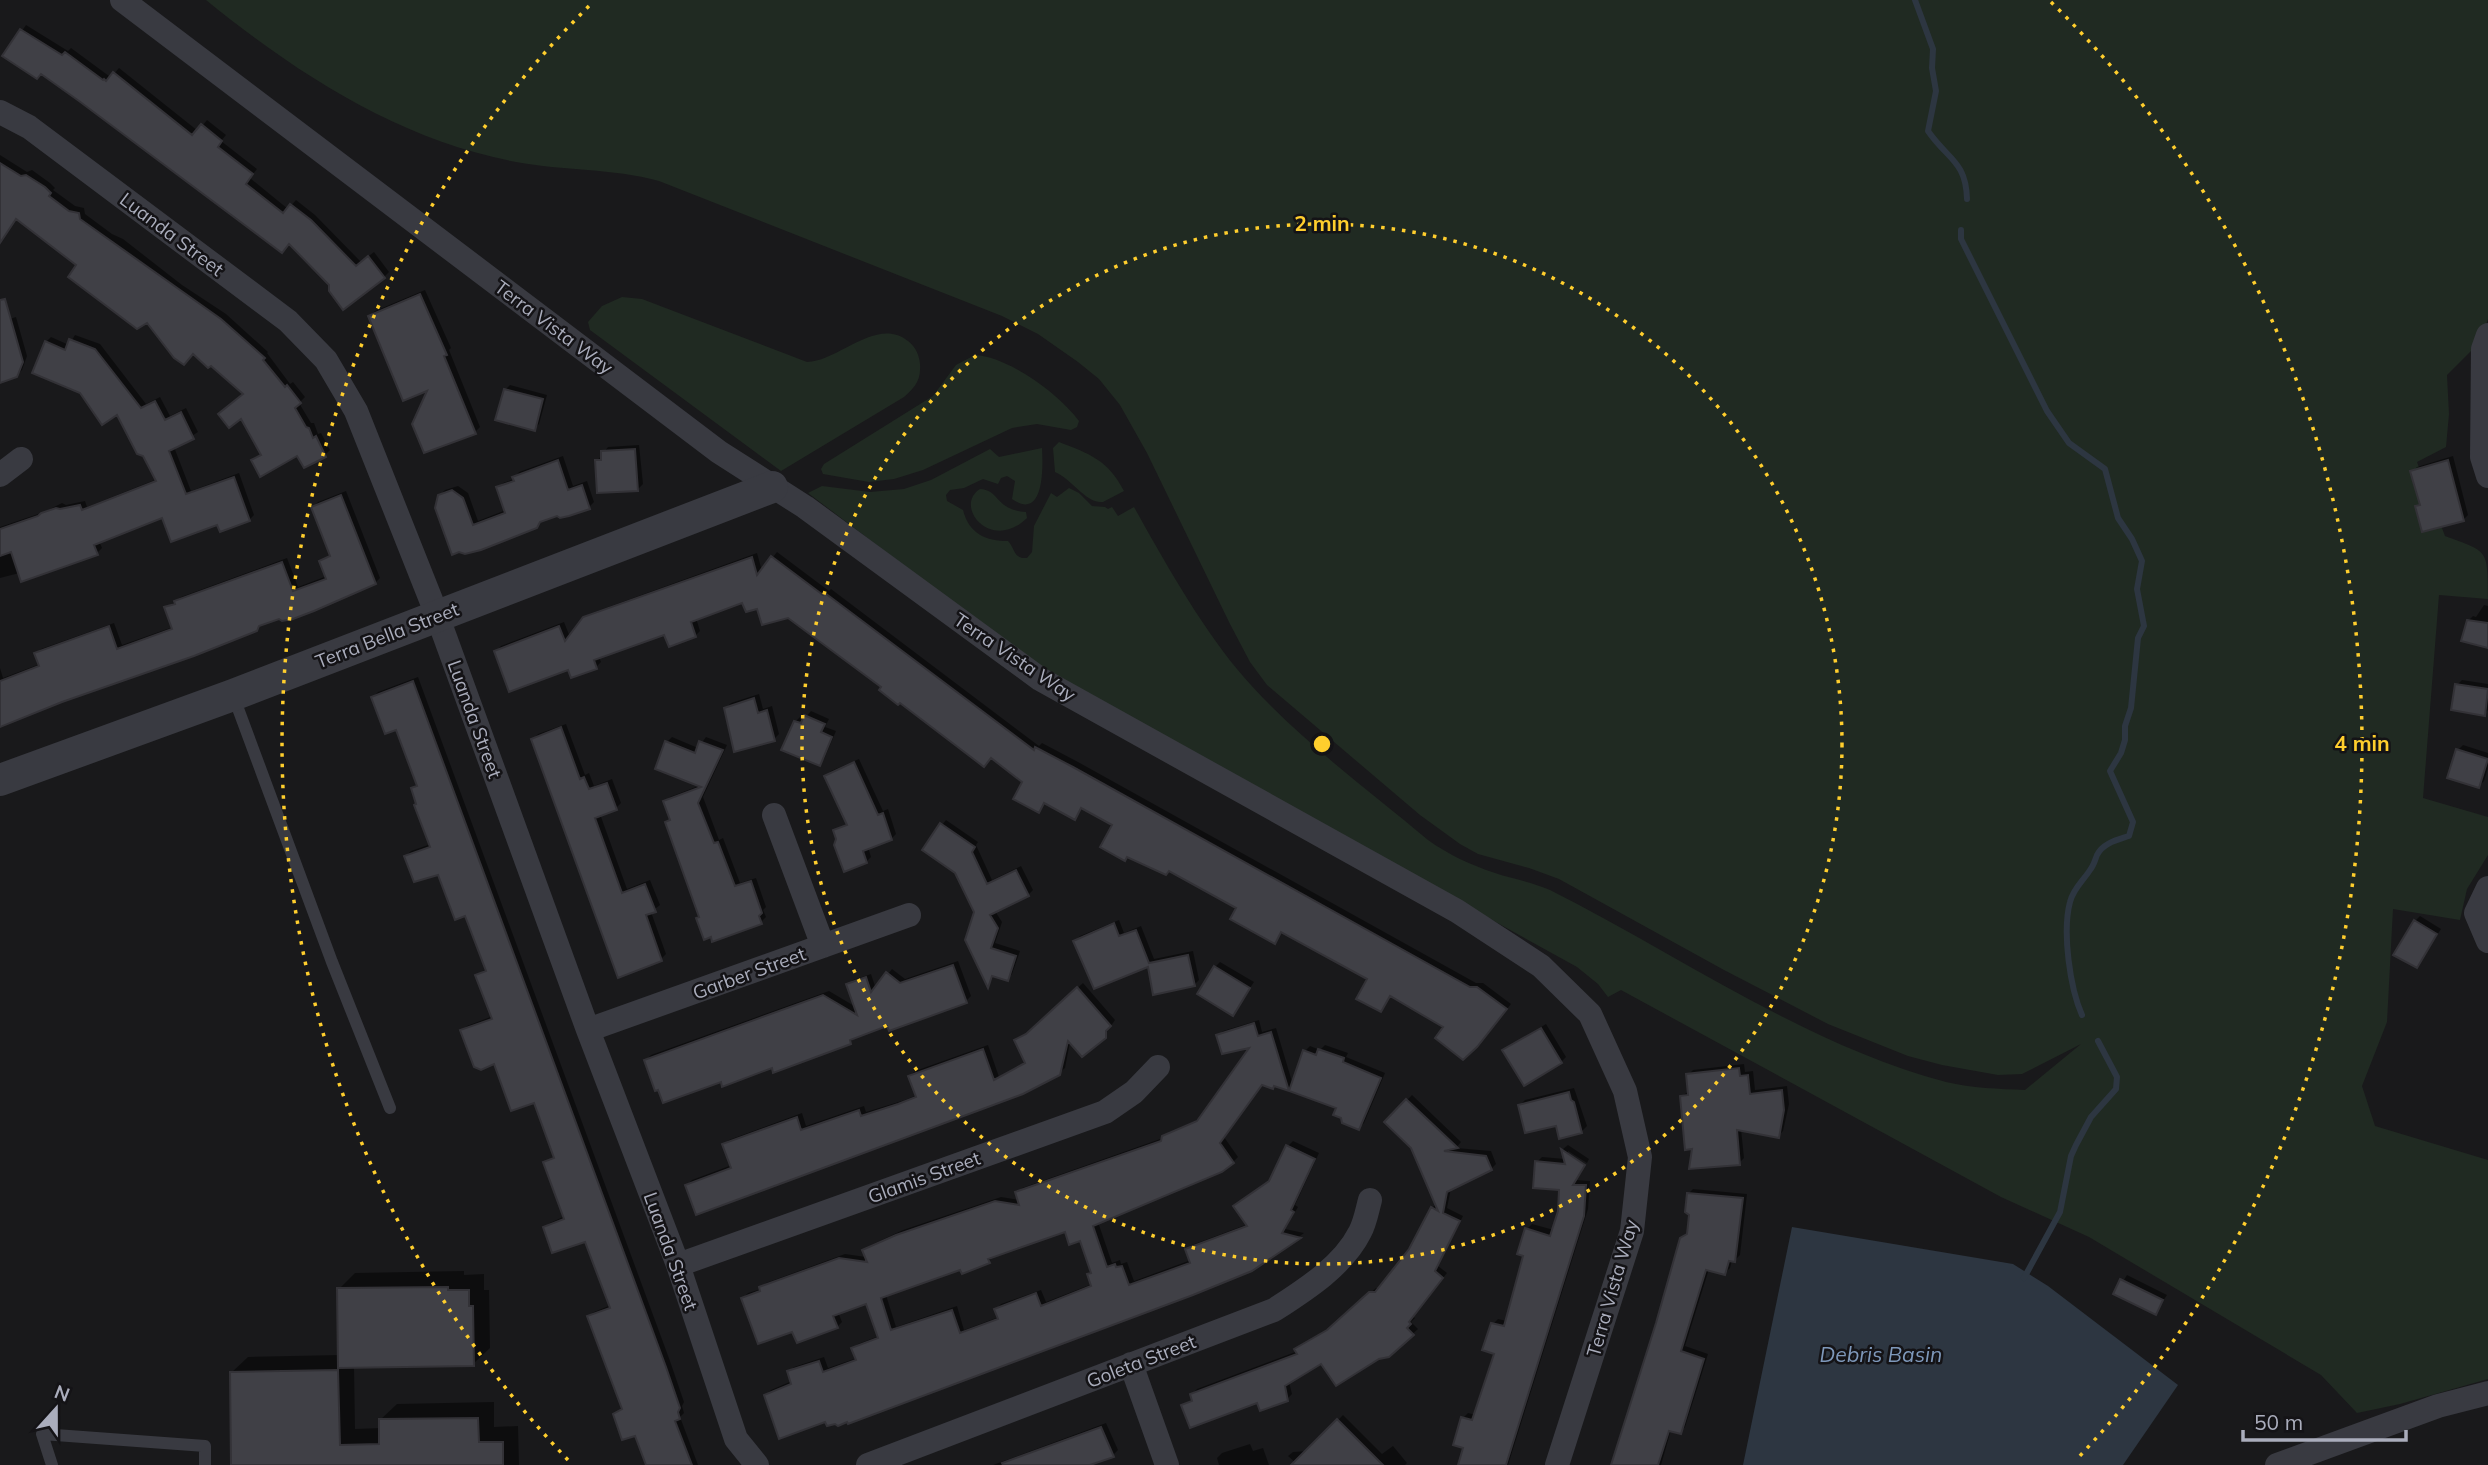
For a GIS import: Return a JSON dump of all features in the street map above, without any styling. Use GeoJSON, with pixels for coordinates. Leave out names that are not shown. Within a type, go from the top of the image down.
{"type":"FeatureCollection","features":[{"type":"Feature","properties":{"kind":"street","name":"Terra Vista Way"},"geometry":{"type":"LineString","coordinates":[[121,0],[719,452],[805,507],[1040,679],[1457,911],[1541,966],[1590,1014],[1625,1091],[1640,1157],[1632,1231],[1557,1465]]}},
{"type":"Feature","properties":{"kind":"street","name":"Luanda Street"},"geometry":{"type":"LineString","coordinates":[[0,112],[29,127],[288,321],[326,360],[356,411],[437,615],[588,1030],[678,1265],[736,1439],[757,1465]]}},
{"type":"Feature","properties":{"kind":"street"},"geometry":{"type":"LineString","coordinates":[[2488,335],[2483,349],[2482,443],[2482,457],[2488,476]]}},
{"type":"Feature","properties":{"kind":"street"},"geometry":{"type":"LineString","coordinates":[[0,475],[21,459]]}},
{"type":"Feature","properties":{"kind":"street","name":"Terra Bella Street"},"geometry":{"type":"LineString","coordinates":[[0,780],[233,695],[772,487]]}},
{"type":"Feature","properties":{"kind":"street"},"geometry":{"type":"LineString","coordinates":[[774,814],[822,946]]}},
{"type":"Feature","properties":{"kind":"street"},"geometry":{"type":"LineString","coordinates":[[2488,888],[2476,913],[2488,941]]}},
{"type":"Feature","properties":{"kind":"street","name":"Garber Street"},"geometry":{"type":"LineString","coordinates":[[588,1030],[909,915]]}},
{"type":"Feature","properties":{"kind":"street","name":"Glamis Street"},"geometry":{"type":"LineString","coordinates":[[678,1265],[1105,1112],[1134,1092],[1158,1067]]}},
{"type":"Feature","properties":{"kind":"street","name":"Goleta Street"},"geometry":{"type":"LineString","coordinates":[[868,1465],[1275,1310],[1311,1286],[1345,1254],[1360,1232],[1370,1200]]}},
{"type":"Feature","properties":{"kind":"street"},"geometry":{"type":"LineString","coordinates":[[1131,1364],[1167,1465]]}},
{"type":"Feature","properties":{"kind":"street"},"geometry":{"type":"LineString","coordinates":[[2277,1465],[2438,1405],[2488,1393]]}},
{"type":"Feature","properties":{"kind":"lane"},"geometry":{"type":"LineString","coordinates":[[233,695],[332,962],[390,1108]]}},
{"type":"Feature","properties":{"kind":"lane"},"geometry":{"type":"LineString","coordinates":[[52,1465],[42,1434],[205,1446],[205,1465]]}},
{"type":"Feature","properties":{"kind":"shaded area"},"geometry":{"type":"Polygon","coordinates":[[[206,0],[2488,0],[2488,319],[2480,342],[2447,375],[2449,414],[2446,447],[2417,462],[2445,536],[2470,545],[2483,554],[2488,582],[2488,599],[2439,595],[2423,798],[2488,817],[2488,855],[2467,889],[2460,920],[2393,909],[2387,1022],[2362,1086],[2375,1126],[2488,1160],[2488,1379],[2357,1413],[2321,1375],[2089,1237],[2001,1197],[1621,990],[1608,997],[1598,984],[1577,967],[1086,695],[1025,657],[808,493],[822,486],[870,492],[904,489],[931,480],[990,449],[999,457],[1042,448],[1040,489],[1031,503],[1023,504],[1012,499],[1015,481],[1007,476],[1001,478],[998,484],[983,479],[964,488],[950,490],[946,495],[947,501],[963,510],[969,525],[979,535],[1008,541],[1022,558],[1027,558],[1032,552],[1034,526],[1051,493],[1057,497],[1069,488],[1079,493],[1092,506],[1108,509],[1112,507],[1118,516],[1134,507],[1195,611],[1223,651],[1258,693],[1329,759],[1444,850],[1486,870],[1550,890],[1744,996],[1843,1046],[1946,1082],[2025,1090],[2081,1044],[2022,1074],[1998,1075],[1908,1056],[1828,1024],[1559,879],[1478,854],[1460,844],[1420,815],[1267,685],[1250,662],[1230,624],[1147,453],[1120,405],[1099,379],[1038,334],[1002,316],[659,181],[624,174],[516,162],[431,138],[390,121],[313,78],[206,0]]]}},
{"type":"Feature","properties":{"kind":"shaded area"},"geometry":{"type":"Polygon","coordinates":[[[622,297],[642,299],[807,362],[832,355],[871,336],[896,335],[908,341],[916,350],[920,362],[919,378],[913,389],[904,397],[781,471],[590,330],[588,322],[602,306],[622,297]]]}},
{"type":"Feature","properties":{"kind":"shaded area"},"geometry":{"type":"Polygon","coordinates":[[[975,355],[1003,362],[1032,379],[1070,410],[1079,421],[1077,427],[1071,430],[1037,424],[1012,428],[923,470],[894,479],[869,482],[823,474],[821,469],[824,464],[933,396],[956,365],[975,355]]]}},
{"type":"Feature","properties":{"kind":"shaded area"},"geometry":{"type":"Polygon","coordinates":[[[1059,442],[1080,450],[1105,465],[1124,491],[1103,502],[1097,502],[1085,495],[1055,472],[1053,448],[1059,442]]]}},
{"type":"Feature","properties":{"kind":"shaded area"},"geometry":{"type":"Polygon","coordinates":[[[980,489],[991,493],[1009,508],[1026,512],[1027,518],[1014,528],[1001,531],[989,529],[980,523],[971,506],[973,497],[980,489]]]}},
{"type":"Feature","properties":{"kind":"water","name":"Debris Basin"},"geometry":{"type":"Polygon","coordinates":[[[1792,1227],[2013,1264],[2048,1286],[2178,1385],[2123,1465],[1743,1465],[1792,1227]]]}},
{"type":"Feature","properties":{"kind":"building"},"geometry":{"type":"Polygon","coordinates":[[[20,29],[62,55],[65,52],[103,80],[106,81],[113,72],[192,135],[201,124],[222,141],[218,147],[253,174],[246,184],[283,213],[290,204],[311,220],[356,266],[368,256],[385,278],[343,310],[329,291],[329,285],[289,244],[282,253],[41,74],[37,79],[2,56],[20,29]]]}},
{"type":"Feature","properties":{"kind":"building"},"geometry":{"type":"Polygon","coordinates":[[[0,163],[45,187],[51,193],[49,196],[69,211],[79,213],[80,219],[221,319],[265,358],[263,360],[301,403],[295,408],[313,438],[316,436],[326,457],[304,468],[297,456],[260,477],[251,460],[261,455],[241,419],[229,428],[218,414],[243,394],[193,354],[184,365],[174,358],[147,323],[137,329],[68,277],[76,265],[16,219],[0,243],[0,163]]]}},
{"type":"Feature","properties":{"kind":"building"},"geometry":{"type":"Polygon","coordinates":[[[420,294],[447,355],[444,356],[476,434],[424,453],[412,424],[427,391],[403,401],[368,316],[420,294]]]}},
{"type":"Feature","properties":{"kind":"building"},"geometry":{"type":"Polygon","coordinates":[[[5,299],[23,362],[17,377],[0,383],[0,300],[5,299]]]}},
{"type":"Feature","properties":{"kind":"building"},"geometry":{"type":"Polygon","coordinates":[[[69,339],[95,349],[141,408],[155,401],[165,420],[181,412],[194,439],[169,451],[186,494],[234,477],[250,521],[220,532],[217,525],[171,542],[162,518],[94,545],[98,555],[21,582],[11,552],[0,556],[0,529],[56,508],[80,505],[82,510],[156,481],[143,456],[137,454],[117,415],[102,425],[80,393],[32,373],[45,341],[65,350],[69,339]]]}},
{"type":"Feature","properties":{"kind":"building"},"geometry":{"type":"Polygon","coordinates":[[[504,389],[543,399],[535,431],[495,420],[504,389]]]}},
{"type":"Feature","properties":{"kind":"building"},"geometry":{"type":"Polygon","coordinates":[[[635,449],[638,491],[597,493],[595,460],[601,460],[601,451],[635,449]]]}},
{"type":"Feature","properties":{"kind":"building"},"geometry":{"type":"Polygon","coordinates":[[[558,460],[568,490],[582,485],[590,509],[540,522],[537,528],[481,550],[452,555],[435,508],[438,495],[452,490],[463,498],[473,525],[505,513],[496,487],[514,481],[512,477],[558,460]]]}},
{"type":"Feature","properties":{"kind":"building"},"geometry":{"type":"Polygon","coordinates":[[[2448,460],[2464,521],[2422,532],[2415,506],[2420,505],[2410,471],[2448,460]]]}},
{"type":"Feature","properties":{"kind":"building"},"geometry":{"type":"Polygon","coordinates":[[[341,495],[376,584],[293,619],[279,619],[259,626],[257,631],[194,656],[62,702],[0,727],[0,681],[39,666],[34,653],[109,626],[117,649],[172,629],[164,607],[282,562],[293,591],[326,579],[319,561],[330,556],[311,507],[341,495]]]}},
{"type":"Feature","properties":{"kind":"building"},"geometry":{"type":"Polygon","coordinates":[[[771,556],[823,595],[825,593],[1034,750],[1035,747],[1073,767],[1470,987],[1477,987],[1507,1009],[1477,1047],[1463,1060],[1435,1038],[1443,1027],[1390,996],[1381,1012],[1356,999],[1367,979],[1281,932],[1275,944],[1230,919],[1236,908],[1169,871],[1166,875],[1127,857],[1125,861],[1100,847],[1112,825],[1081,808],[1075,820],[1044,803],[1039,813],[1013,799],[1022,782],[991,758],[984,767],[900,703],[898,705],[879,690],[881,687],[788,618],[762,625],[757,609],[746,612],[742,603],[691,622],[696,637],[669,647],[664,635],[594,660],[597,669],[571,678],[568,670],[509,692],[494,651],[559,626],[565,641],[583,617],[752,557],[757,575],[771,556]]]}},
{"type":"Feature","properties":{"kind":"building"},"geometry":{"type":"Polygon","coordinates":[[[2467,620],[2488,623],[2488,648],[2461,641],[2467,620]]]}},
{"type":"Feature","properties":{"kind":"building"},"geometry":{"type":"Polygon","coordinates":[[[413,681],[666,1367],[680,1408],[680,1419],[675,1421],[692,1465],[646,1465],[635,1436],[622,1440],[613,1414],[622,1409],[587,1316],[610,1308],[585,1242],[552,1253],[543,1227],[564,1219],[543,1162],[554,1158],[534,1103],[511,1111],[494,1064],[481,1070],[474,1067],[460,1030],[492,1019],[475,975],[486,971],[465,916],[455,920],[438,875],[414,882],[404,856],[430,847],[414,805],[416,804],[411,788],[417,786],[396,730],[385,734],[371,697],[413,681]]]}},
{"type":"Feature","properties":{"kind":"building"},"geometry":{"type":"Polygon","coordinates":[[[2455,684],[2488,689],[2485,716],[2451,710],[2455,684]]]}},
{"type":"Feature","properties":{"kind":"building"},"geometry":{"type":"Polygon","coordinates":[[[754,698],[758,713],[767,710],[775,741],[734,752],[724,708],[754,698]]]}},
{"type":"Feature","properties":{"kind":"building"},"geometry":{"type":"Polygon","coordinates":[[[804,715],[825,724],[821,732],[832,737],[820,766],[781,750],[794,721],[801,723],[804,715]]]}},
{"type":"Feature","properties":{"kind":"building"},"geometry":{"type":"Polygon","coordinates":[[[561,727],[580,779],[584,777],[589,789],[607,783],[617,810],[595,818],[622,893],[645,884],[656,912],[646,915],[662,961],[618,978],[531,739],[561,727]]]}},
{"type":"Feature","properties":{"kind":"building"},"geometry":{"type":"Polygon","coordinates":[[[665,741],[695,753],[699,741],[723,750],[698,803],[714,843],[718,842],[735,886],[751,881],[762,913],[759,916],[762,924],[712,942],[711,937],[704,940],[696,918],[699,917],[665,822],[670,820],[663,801],[701,787],[655,769],[665,741]]]}},
{"type":"Feature","properties":{"kind":"building"},"geometry":{"type":"Polygon","coordinates":[[[2456,749],[2488,759],[2479,788],[2447,778],[2456,749]]]}},
{"type":"Feature","properties":{"kind":"building"},"geometry":{"type":"Polygon","coordinates":[[[854,762],[878,815],[883,813],[892,840],[863,851],[867,863],[844,872],[834,845],[836,839],[833,830],[847,825],[824,776],[854,762]]]}},
{"type":"Feature","properties":{"kind":"building"},"geometry":{"type":"Polygon","coordinates":[[[940,823],[975,847],[972,852],[987,884],[1016,870],[1029,896],[990,915],[998,928],[991,948],[1016,956],[1008,981],[992,976],[988,988],[965,940],[974,912],[955,873],[922,850],[940,823]]]}},
{"type":"Feature","properties":{"kind":"building"},"geometry":{"type":"Polygon","coordinates":[[[2414,920],[2437,934],[2417,968],[2393,955],[2414,920]]]}},
{"type":"Feature","properties":{"kind":"building"},"geometry":{"type":"Polygon","coordinates":[[[1114,923],[1119,936],[1136,930],[1149,963],[1188,955],[1195,986],[1153,995],[1148,967],[1094,989],[1073,941],[1114,923]]]}},
{"type":"Feature","properties":{"kind":"building"},"geometry":{"type":"Polygon","coordinates":[[[953,965],[967,1003],[889,1031],[887,1026],[850,1040],[851,1044],[773,1073],[772,1068],[722,1087],[721,1082],[663,1103],[658,1090],[655,1091],[644,1060],[823,995],[857,1015],[846,984],[866,977],[871,992],[886,972],[900,983],[953,965]]]}},
{"type":"Feature","properties":{"kind":"building"},"geometry":{"type":"Polygon","coordinates":[[[1214,966],[1250,988],[1233,1016],[1197,994],[1214,966]]]}},
{"type":"Feature","properties":{"kind":"building"},"geometry":{"type":"Polygon","coordinates":[[[1077,987],[1111,1026],[1106,1031],[1106,1038],[1082,1057],[1068,1041],[1060,1075],[1023,1094],[696,1215],[685,1185],[731,1168],[722,1144],[797,1117],[801,1130],[859,1110],[861,1116],[898,1104],[916,1097],[908,1076],[983,1049],[994,1080],[1025,1063],[1014,1040],[1026,1034],[1077,987]]]}},
{"type":"Feature","properties":{"kind":"building"},"geometry":{"type":"Polygon","coordinates":[[[1254,1023],[1258,1036],[1271,1032],[1289,1091],[1262,1085],[1220,1143],[1234,1163],[1222,1172],[1093,1226],[1107,1267],[1115,1264],[1116,1267],[1122,1266],[1129,1285],[1190,1263],[1185,1249],[1247,1226],[1233,1206],[1269,1181],[1286,1145],[1315,1159],[1291,1210],[1294,1212],[1282,1233],[1301,1238],[1252,1271],[1193,1295],[848,1424],[827,1426],[825,1422],[779,1439],[764,1395],[791,1384],[787,1371],[819,1361],[823,1372],[856,1360],[851,1348],[878,1338],[866,1304],[833,1316],[838,1328],[797,1343],[792,1332],[758,1344],[741,1298],[760,1291],[759,1287],[839,1258],[867,1262],[862,1250],[896,1235],[995,1201],[1019,1205],[1015,1192],[1161,1141],[1162,1136],[1197,1121],[1249,1048],[1222,1054],[1216,1035],[1254,1023]],[[1065,1232],[988,1259],[990,1263],[962,1274],[960,1270],[881,1298],[891,1330],[952,1310],[960,1333],[998,1319],[994,1309],[1036,1293],[1041,1306],[1091,1286],[1087,1274],[1091,1273],[1080,1241],[1069,1245],[1065,1232]]]}},
{"type":"Feature","properties":{"kind":"building"},"geometry":{"type":"Polygon","coordinates":[[[1541,1028],[1562,1063],[1524,1086],[1502,1050],[1541,1028]]]}},
{"type":"Feature","properties":{"kind":"building"},"geometry":{"type":"Polygon","coordinates":[[[1318,1049],[1344,1058],[1343,1062],[1381,1078],[1359,1130],[1342,1123],[1341,1118],[1333,1115],[1336,1108],[1289,1091],[1303,1050],[1316,1055],[1318,1049]]]}},
{"type":"Feature","properties":{"kind":"building"},"geometry":{"type":"Polygon","coordinates":[[[1739,1068],[1740,1076],[1748,1075],[1750,1094],[1782,1090],[1784,1110],[1779,1138],[1737,1130],[1740,1165],[1689,1169],[1692,1149],[1685,1150],[1680,1096],[1688,1095],[1686,1074],[1739,1068]]]}},
{"type":"Feature","properties":{"kind":"building"},"geometry":{"type":"Polygon","coordinates":[[[1569,1092],[1582,1133],[1559,1139],[1556,1126],[1525,1133],[1518,1105],[1569,1092]]]}},
{"type":"Feature","properties":{"kind":"building"},"geometry":{"type":"Polygon","coordinates":[[[1406,1099],[1458,1148],[1444,1151],[1486,1156],[1492,1170],[1447,1192],[1443,1213],[1460,1221],[1435,1271],[1443,1278],[1409,1322],[1411,1324],[1407,1328],[1414,1335],[1389,1357],[1379,1359],[1336,1386],[1321,1364],[1285,1386],[1288,1401],[1260,1411],[1257,1403],[1190,1428],[1181,1405],[1192,1401],[1190,1394],[1297,1354],[1294,1349],[1327,1330],[1369,1292],[1375,1292],[1409,1249],[1431,1207],[1438,1211],[1411,1148],[1384,1122],[1406,1099]]]}},
{"type":"Feature","properties":{"kind":"building"},"geometry":{"type":"Polygon","coordinates":[[[1561,1149],[1585,1165],[1573,1185],[1586,1185],[1584,1216],[1506,1465],[1458,1465],[1463,1448],[1453,1445],[1461,1417],[1472,1420],[1494,1354],[1482,1350],[1491,1323],[1504,1326],[1523,1256],[1517,1254],[1525,1228],[1550,1236],[1558,1211],[1559,1190],[1533,1188],[1535,1161],[1565,1164],[1561,1149]]]}},
{"type":"Feature","properties":{"kind":"building"},"geometry":{"type":"Polygon","coordinates":[[[1687,1193],[1743,1198],[1735,1262],[1729,1261],[1725,1275],[1706,1270],[1681,1351],[1704,1359],[1681,1434],[1669,1431],[1658,1465],[1611,1465],[1680,1238],[1687,1234],[1687,1193]]]}},
{"type":"Feature","properties":{"kind":"building"},"geometry":{"type":"Polygon","coordinates":[[[2120,1279],[2163,1300],[2156,1315],[2113,1294],[2120,1279]]]}},
{"type":"Feature","properties":{"kind":"building"},"geometry":{"type":"Polygon","coordinates":[[[448,1287],[448,1290],[469,1290],[469,1306],[473,1306],[474,1366],[338,1368],[337,1288],[448,1287]]]}},
{"type":"Feature","properties":{"kind":"building"},"geometry":{"type":"Polygon","coordinates":[[[338,1370],[340,1445],[379,1444],[379,1419],[478,1418],[479,1442],[503,1442],[503,1465],[231,1465],[230,1372],[338,1370]]]}},
{"type":"Feature","properties":{"kind":"building"},"geometry":{"type":"Polygon","coordinates":[[[1337,1419],[1383,1465],[1291,1465],[1337,1419]]]}},
{"type":"Feature","properties":{"kind":"building"},"geometry":{"type":"Polygon","coordinates":[[[1101,1427],[1114,1457],[1090,1465],[1002,1463],[1101,1427]]]}},
{"type":"Feature","properties":{"kind":"waterway"},"geometry":{"type":"LineString","coordinates":[[1915,0],[1933,49],[1932,68],[1936,91],[1928,131],[1959,168],[1966,186],[1967,199]]}},
{"type":"Feature","properties":{"kind":"waterway"},"geometry":{"type":"LineString","coordinates":[[1961,230],[1961,239],[2047,411],[2069,443],[2105,469],[2118,518],[2142,561],[2137,589],[2144,626],[2138,638],[2125,740],[2110,771],[2133,822],[2129,836],[2111,842],[2097,855],[2073,893],[2068,914],[2068,960],[2082,1015]]}},
{"type":"Feature","properties":{"kind":"waterway"},"geometry":{"type":"LineString","coordinates":[[2024,1278],[2060,1212],[2071,1156],[2076,1145],[2091,1117],[2116,1089],[2117,1077],[2098,1041]]}}]}
